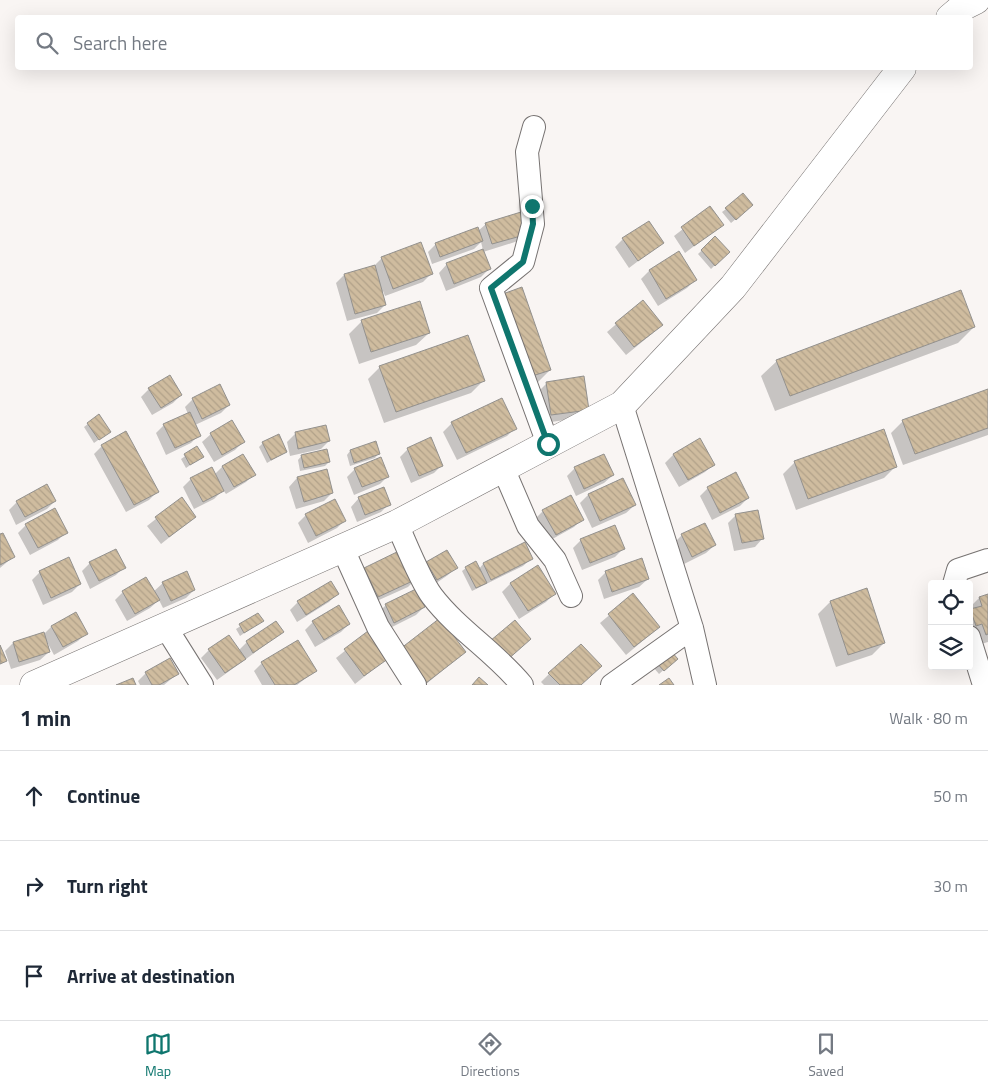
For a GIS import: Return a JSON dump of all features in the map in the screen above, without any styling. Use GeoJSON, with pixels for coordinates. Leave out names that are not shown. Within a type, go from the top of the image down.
{"type":"FeatureCollection","features":[{"type":"Feature","properties":{"kind":"highway"},"geometry":{"type":"LineString","coordinates":[[954,15],[964,6],[976,0]]}},
{"type":"Feature","properties":{"kind":"highway"},"geometry":{"type":"LineString","coordinates":[[34,685],[397,524],[622,405],[733,287],[900,70]]}},
{"type":"Feature","properties":{"kind":"street"},"geometry":{"type":"LineString","coordinates":[[534,127],[527,152],[533,224],[523,262],[491,288],[548,444]]}},
{"type":"Feature","properties":{"kind":"street"},"geometry":{"type":"LineString","coordinates":[[622,405],[692,628],[704,685]]}},
{"type":"Feature","properties":{"kind":"street"},"geometry":{"type":"LineString","coordinates":[[503,468],[528,526],[555,560],[571,596]]}},
{"type":"Feature","properties":{"kind":"street"},"geometry":{"type":"LineString","coordinates":[[397,524],[432,596],[511,672],[522,685]]}},
{"type":"Feature","properties":{"kind":"street"},"geometry":{"type":"LineString","coordinates":[[342,547],[378,627],[415,685]]}},
{"type":"Feature","properties":{"kind":"street"},"geometry":{"type":"LineString","coordinates":[[955,580],[958,570],[988,560]]}},
{"type":"Feature","properties":{"kind":"street"},"geometry":{"type":"LineString","coordinates":[[165,626],[202,685]]}},
{"type":"Feature","properties":{"kind":"street"},"geometry":{"type":"LineString","coordinates":[[612,685],[692,628]]}},
{"type":"Feature","properties":{"kind":"street"},"geometry":{"type":"LineString","coordinates":[[973,650],[984,685]]}},
{"type":"Feature","properties":{"kind":"building"},"geometry":{"type":"Polygon","coordinates":[[[743,193],[753,205],[736,220],[725,208],[743,193]]]}},
{"type":"Feature","properties":{"kind":"building"},"geometry":{"type":"Polygon","coordinates":[[[710,206],[724,225],[694,246],[681,227],[710,206]]]}},
{"type":"Feature","properties":{"kind":"building"},"geometry":{"type":"Polygon","coordinates":[[[521,212],[528,234],[492,244],[485,223],[521,212]]]}},
{"type":"Feature","properties":{"kind":"building"},"geometry":{"type":"Polygon","coordinates":[[[649,221],[664,243],[638,261],[622,238],[649,221]]]}},
{"type":"Feature","properties":{"kind":"building"},"geometry":{"type":"Polygon","coordinates":[[[478,227],[483,241],[440,257],[435,243],[478,227]]]}},
{"type":"Feature","properties":{"kind":"building"},"geometry":{"type":"Polygon","coordinates":[[[715,236],[730,252],[715,266],[701,250],[715,236]]]}},
{"type":"Feature","properties":{"kind":"building"},"geometry":{"type":"Polygon","coordinates":[[[421,242],[433,274],[393,289],[381,257],[421,242]]]}},
{"type":"Feature","properties":{"kind":"building"},"geometry":{"type":"Polygon","coordinates":[[[483,249],[491,269],[454,284],[446,263],[483,249]]]}},
{"type":"Feature","properties":{"kind":"building"},"geometry":{"type":"Polygon","coordinates":[[[679,251],[697,280],[666,299],[649,270],[679,251]]]}},
{"type":"Feature","properties":{"kind":"building"},"geometry":{"type":"Polygon","coordinates":[[[375,265],[386,305],[355,314],[344,274],[375,265]]]}},
{"type":"Feature","properties":{"kind":"building"},"geometry":{"type":"Polygon","coordinates":[[[522,287],[551,370],[529,377],[500,295],[522,287]]]}},
{"type":"Feature","properties":{"kind":"building"},"geometry":{"type":"Polygon","coordinates":[[[961,290],[975,327],[790,396],[776,360],[961,290]]]}},
{"type":"Feature","properties":{"kind":"building"},"geometry":{"type":"Polygon","coordinates":[[[643,300],[663,325],[634,347],[615,323],[643,300]]]}},
{"type":"Feature","properties":{"kind":"building"},"geometry":{"type":"Polygon","coordinates":[[[420,301],[430,333],[371,352],[361,320],[420,301]]]}},
{"type":"Feature","properties":{"kind":"building"},"geometry":{"type":"Polygon","coordinates":[[[468,335],[485,381],[396,412],[379,366],[468,335]]]}},
{"type":"Feature","properties":{"kind":"building"},"geometry":{"type":"Polygon","coordinates":[[[170,375],[182,395],[161,408],[148,388],[170,375]]]}},
{"type":"Feature","properties":{"kind":"building"},"geometry":{"type":"Polygon","coordinates":[[[584,376],[589,410],[551,415],[546,382],[584,376]]]}},
{"type":"Feature","properties":{"kind":"building"},"geometry":{"type":"Polygon","coordinates":[[[220,384],[230,405],[202,419],[192,398],[220,384]]]}},
{"type":"Feature","properties":{"kind":"building"},"geometry":{"type":"Polygon","coordinates":[[[988,389],[988,428],[915,454],[902,420],[988,389]]]}},
{"type":"Feature","properties":{"kind":"building"},"geometry":{"type":"Polygon","coordinates":[[[502,398],[517,429],[466,453],[451,422],[502,398]]]}},
{"type":"Feature","properties":{"kind":"building"},"geometry":{"type":"Polygon","coordinates":[[[190,412],[201,436],[175,448],[163,424],[190,412]]]}},
{"type":"Feature","properties":{"kind":"building"},"geometry":{"type":"Polygon","coordinates":[[[99,414],[111,432],[99,440],[87,423],[99,414]]]}},
{"type":"Feature","properties":{"kind":"building"},"geometry":{"type":"Polygon","coordinates":[[[232,420],[245,442],[222,455],[210,433],[232,420]]]}},
{"type":"Feature","properties":{"kind":"building"},"geometry":{"type":"Polygon","coordinates":[[[326,425],[330,441],[298,449],[295,432],[326,425]]]}},
{"type":"Feature","properties":{"kind":"building"},"geometry":{"type":"Polygon","coordinates":[[[884,429],[897,467],[808,499],[794,461],[884,429]]]}},
{"type":"Feature","properties":{"kind":"building"},"geometry":{"type":"Polygon","coordinates":[[[126,431],[159,492],[134,505],[101,445],[126,431]]]}},
{"type":"Feature","properties":{"kind":"building"},"geometry":{"type":"Polygon","coordinates":[[[279,434],[287,452],[271,460],[262,442],[279,434]]]}},
{"type":"Feature","properties":{"kind":"building"},"geometry":{"type":"Polygon","coordinates":[[[431,437],[443,466],[419,476],[407,448],[431,437]]]}},
{"type":"Feature","properties":{"kind":"building"},"geometry":{"type":"Polygon","coordinates":[[[700,438],[715,465],[688,480],[673,454],[700,438]]]}},
{"type":"Feature","properties":{"kind":"building"},"geometry":{"type":"Polygon","coordinates":[[[376,441],[380,454],[354,463],[350,450],[376,441]]]}},
{"type":"Feature","properties":{"kind":"building"},"geometry":{"type":"Polygon","coordinates":[[[197,446],[204,457],[190,465],[184,454],[197,446]]]}},
{"type":"Feature","properties":{"kind":"building"},"geometry":{"type":"Polygon","coordinates":[[[327,449],[330,462],[304,468],[301,455],[327,449]]]}},
{"type":"Feature","properties":{"kind":"building"},"geometry":{"type":"Polygon","coordinates":[[[243,454],[256,475],[234,487],[222,466],[243,454]]]}},
{"type":"Feature","properties":{"kind":"building"},"geometry":{"type":"Polygon","coordinates":[[[604,454],[614,475],[584,489],[574,467],[604,454]]]}},
{"type":"Feature","properties":{"kind":"building"},"geometry":{"type":"Polygon","coordinates":[[[381,457],[389,477],[362,487],[354,468],[381,457]]]}},
{"type":"Feature","properties":{"kind":"building"},"geometry":{"type":"Polygon","coordinates":[[[212,467],[224,491],[203,502],[190,478],[212,467]]]}},
{"type":"Feature","properties":{"kind":"building"},"geometry":{"type":"Polygon","coordinates":[[[327,469],[333,493],[304,502],[297,477],[327,469]]]}},
{"type":"Feature","properties":{"kind":"building"},"geometry":{"type":"Polygon","coordinates":[[[736,472],[749,498],[720,513],[707,487],[736,472]]]}},
{"type":"Feature","properties":{"kind":"building"},"geometry":{"type":"Polygon","coordinates":[[[623,478],[636,505],[600,521],[588,494],[623,478]]]}},
{"type":"Feature","properties":{"kind":"building"},"geometry":{"type":"Polygon","coordinates":[[[47,484],[56,501],[25,517],[16,501],[47,484]]]}},
{"type":"Feature","properties":{"kind":"building"},"geometry":{"type":"Polygon","coordinates":[[[384,487],[391,505],[365,515],[358,497],[384,487]]]}},
{"type":"Feature","properties":{"kind":"building"},"geometry":{"type":"Polygon","coordinates":[[[571,495],[584,520],[556,535],[542,510],[571,495]]]}},
{"type":"Feature","properties":{"kind":"building"},"geometry":{"type":"Polygon","coordinates":[[[182,497],[196,517],[169,537],[155,517],[182,497]]]}},
{"type":"Feature","properties":{"kind":"building"},"geometry":{"type":"Polygon","coordinates":[[[335,499],[346,521],[316,536],[305,514],[335,499]]]}},
{"type":"Feature","properties":{"kind":"building"},"geometry":{"type":"Polygon","coordinates":[[[55,508],[68,533],[38,548],[25,524],[55,508]]]}},
{"type":"Feature","properties":{"kind":"building"},"geometry":{"type":"Polygon","coordinates":[[[758,510],[764,539],[742,543],[735,514],[758,510]]]}},
{"type":"Feature","properties":{"kind":"building"},"geometry":{"type":"Polygon","coordinates":[[[705,523],[716,545],[692,557],[681,534],[705,523]]]}},
{"type":"Feature","properties":{"kind":"building"},"geometry":{"type":"Polygon","coordinates":[[[615,525],[625,549],[590,563],[580,539],[615,525]]]}},
{"type":"Feature","properties":{"kind":"building"},"geometry":{"type":"Polygon","coordinates":[[[3,533],[15,557],[0,565],[0,534],[3,533]]]}},
{"type":"Feature","properties":{"kind":"building"},"geometry":{"type":"Polygon","coordinates":[[[525,542],[533,559],[491,580],[483,563],[525,542]]]}},
{"type":"Feature","properties":{"kind":"building"},"geometry":{"type":"Polygon","coordinates":[[[116,549],[126,568],[99,581],[89,562],[116,549]]]}},
{"type":"Feature","properties":{"kind":"building"},"geometry":{"type":"Polygon","coordinates":[[[403,549],[417,579],[378,597],[364,568],[403,549]]]}},
{"type":"Feature","properties":{"kind":"building"},"geometry":{"type":"Polygon","coordinates":[[[447,550],[458,568],[437,580],[426,562],[447,550]]]}},
{"type":"Feature","properties":{"kind":"building"},"geometry":{"type":"Polygon","coordinates":[[[69,557],[81,584],[51,598],[39,571],[69,557]]]}},
{"type":"Feature","properties":{"kind":"building"},"geometry":{"type":"Polygon","coordinates":[[[642,558],[649,579],[612,592],[605,571],[642,558]]]}},
{"type":"Feature","properties":{"kind":"building"},"geometry":{"type":"Polygon","coordinates":[[[476,561],[487,583],[476,588],[465,567],[476,561]]]}},
{"type":"Feature","properties":{"kind":"building"},"geometry":{"type":"Polygon","coordinates":[[[538,565],[556,594],[528,611],[510,583],[538,565]]]}},
{"type":"Feature","properties":{"kind":"building"},"geometry":{"type":"Polygon","coordinates":[[[187,571],[195,590],[171,601],[162,582],[187,571]]]}},
{"type":"Feature","properties":{"kind":"building"},"geometry":{"type":"Polygon","coordinates":[[[146,577],[160,600],[135,614],[122,591],[146,577]]]}},
{"type":"Feature","properties":{"kind":"building"},"geometry":{"type":"Polygon","coordinates":[[[331,581],[339,594],[306,615],[297,601],[331,581]]]}},
{"type":"Feature","properties":{"kind":"building"},"geometry":{"type":"Polygon","coordinates":[[[867,588],[885,643],[848,655],[830,601],[867,588]]]}},
{"type":"Feature","properties":{"kind":"building"},"geometry":{"type":"Polygon","coordinates":[[[416,589],[425,607],[394,623],[385,604],[416,589]]]}},
{"type":"Feature","properties":{"kind":"building"},"geometry":{"type":"Polygon","coordinates":[[[633,593],[660,627],[634,647],[608,614],[633,593]]]}},
{"type":"Feature","properties":{"kind":"building"},"geometry":{"type":"Polygon","coordinates":[[[988,594],[988,634],[986,635],[982,624],[976,626],[973,618],[973,608],[982,606],[979,597],[988,594]]]}},
{"type":"Feature","properties":{"kind":"building"},"geometry":{"type":"Polygon","coordinates":[[[339,605],[350,624],[324,640],[312,621],[339,605]]]}},
{"type":"Feature","properties":{"kind":"building"},"geometry":{"type":"Polygon","coordinates":[[[76,612],[88,634],[63,647],[51,626],[76,612]]]}},
{"type":"Feature","properties":{"kind":"building"},"geometry":{"type":"Polygon","coordinates":[[[258,613],[264,621],[244,633],[239,624],[258,613]]]}},
{"type":"Feature","properties":{"kind":"building"},"geometry":{"type":"Polygon","coordinates":[[[440,618],[466,652],[426,683],[400,649],[440,618]]]}},
{"type":"Feature","properties":{"kind":"building"},"geometry":{"type":"Polygon","coordinates":[[[515,620],[531,639],[506,661],[490,641],[515,620]]]}},
{"type":"Feature","properties":{"kind":"building"},"geometry":{"type":"Polygon","coordinates":[[[276,621],[284,632],[253,653],[246,641],[276,621]]]}},
{"type":"Feature","properties":{"kind":"building"},"geometry":{"type":"Polygon","coordinates":[[[372,628],[392,656],[364,676],[344,649],[372,628]]]}},
{"type":"Feature","properties":{"kind":"building"},"geometry":{"type":"Polygon","coordinates":[[[44,632],[50,652],[19,662],[13,642],[44,632]]]}},
{"type":"Feature","properties":{"kind":"building"},"geometry":{"type":"Polygon","coordinates":[[[229,635],[246,659],[225,673],[208,649],[229,635]]]}},
{"type":"Feature","properties":{"kind":"building"},"geometry":{"type":"Polygon","coordinates":[[[298,640],[317,671],[294,685],[275,685],[261,662],[298,640]]]}},
{"type":"Feature","properties":{"kind":"building"},"geometry":{"type":"Polygon","coordinates":[[[581,644],[602,666],[581,685],[560,685],[548,673],[581,644]]]}},
{"type":"Feature","properties":{"kind":"building"},"geometry":{"type":"Polygon","coordinates":[[[0,645],[7,661],[0,664],[0,645]]]}},
{"type":"Feature","properties":{"kind":"building"},"geometry":{"type":"Polygon","coordinates":[[[670,650],[678,659],[664,671],[656,662],[670,650]]]}},
{"type":"Feature","properties":{"kind":"building"},"geometry":{"type":"Polygon","coordinates":[[[170,658],[179,674],[159,685],[152,685],[145,672],[170,658]]]}},
{"type":"Feature","properties":{"kind":"building"},"geometry":{"type":"Polygon","coordinates":[[[479,677],[488,685],[472,685],[479,677]]]}},
{"type":"Feature","properties":{"kind":"building"},"geometry":{"type":"Polygon","coordinates":[[[133,678],[136,685],[116,685],[133,678]]]}},
{"type":"Feature","properties":{"kind":"building"},"geometry":{"type":"Polygon","coordinates":[[[669,678],[674,685],[659,685],[669,678]]]}},
{"type":"Feature","properties":{"kind":"route"},"geometry":{"type":"LineString","coordinates":[[532,206],[533,224],[523,262],[491,288],[548,444]]}}]}
